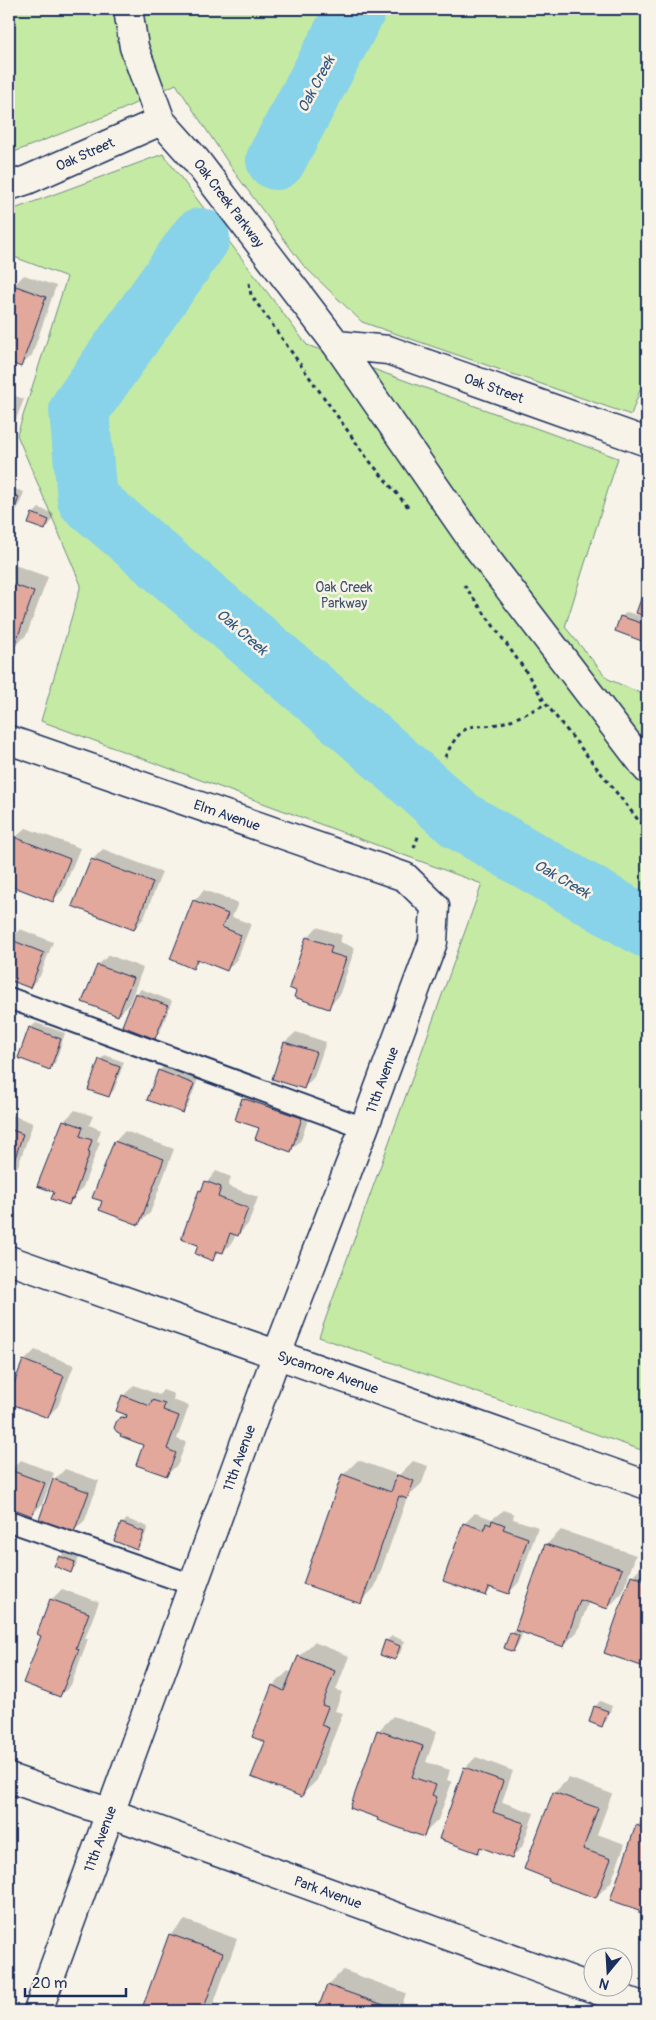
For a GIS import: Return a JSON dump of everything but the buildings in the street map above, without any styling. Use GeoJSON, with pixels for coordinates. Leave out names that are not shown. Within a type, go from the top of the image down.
{"type":"FeatureCollection","features":[{"type":"Feature","properties":{"kind":"street","name":"Oak Creek Parkway"},"geometry":{"type":"LineString","coordinates":[[128,9],[134,48],[161,121],[195,159],[337,345],[472,540],[647,769]]}},
{"type":"Feature","properties":{"kind":"street","name":"Oak Street"},"geometry":{"type":"LineString","coordinates":[[9,186],[27,180],[161,121]]}},
{"type":"Feature","properties":{"kind":"street","name":"Oak Street"},"geometry":{"type":"LineString","coordinates":[[337,345],[388,350],[647,442]]}},
{"type":"Feature","properties":{"kind":"street","name":"Elm Avenue"},"geometry":{"type":"LineString","coordinates":[[9,740],[405,877],[435,906]]}},
{"type":"Feature","properties":{"kind":"street","name":"11th Avenue"},"geometry":{"type":"LineString","coordinates":[[38,2011],[277,1354],[433,942],[435,906]]}},
{"type":"Feature","properties":{"kind":"street","name":"Sycamore Avenue"},"geometry":{"type":"LineString","coordinates":[[9,1260],[647,1485]]}},
{"type":"Feature","properties":{"kind":"street","name":"Park Avenue"},"geometry":{"type":"LineString","coordinates":[[9,1778],[647,2008]]}},
{"type":"Feature","properties":{"kind":"lane"},"geometry":{"type":"LineString","coordinates":[[9,998],[364,1128]]}},
{"type":"Feature","properties":{"kind":"lane"},"geometry":{"type":"LineString","coordinates":[[9,1522],[193,1585]]}},
{"type":"Feature","properties":{"kind":"path"},"geometry":{"type":"LineString","coordinates":[[248,279],[251,295],[367,458],[411,511]]}},
{"type":"Feature","properties":{"kind":"path"},"geometry":{"type":"LineString","coordinates":[[459,578],[525,670],[546,704],[647,831]]}},
{"type":"Feature","properties":{"kind":"path"},"geometry":{"type":"LineString","coordinates":[[445,756],[454,740],[466,729],[478,725],[492,725],[546,704]]}},
{"type":"Feature","properties":{"kind":"green space"},"geometry":{"type":"Polygon","coordinates":[[[9,9],[647,9],[647,370],[631,415],[362,322],[303,265],[235,173],[176,84],[121,110],[9,154],[9,9]]]}},
{"type":"Feature","properties":{"kind":"green space","name":"Oak Creek Parkway"},"geometry":{"type":"Polygon","coordinates":[[[163,154],[307,345],[618,458],[565,627],[608,679],[647,696],[647,1452],[319,1337],[482,884],[41,721],[81,585],[17,435],[67,277],[9,255],[9,211],[163,154]]]}},
{"type":"Feature","properties":{"kind":"waterway","name":"Oak Creek"},"geometry":{"type":"LineString","coordinates":[[276,160],[356,9]]}},
{"type":"Feature","properties":{"kind":"waterway","name":"Oak Creek"},"geometry":{"type":"LineString","coordinates":[[200,238],[79,410],[87,499],[352,725],[461,821],[647,928]]}}]}
